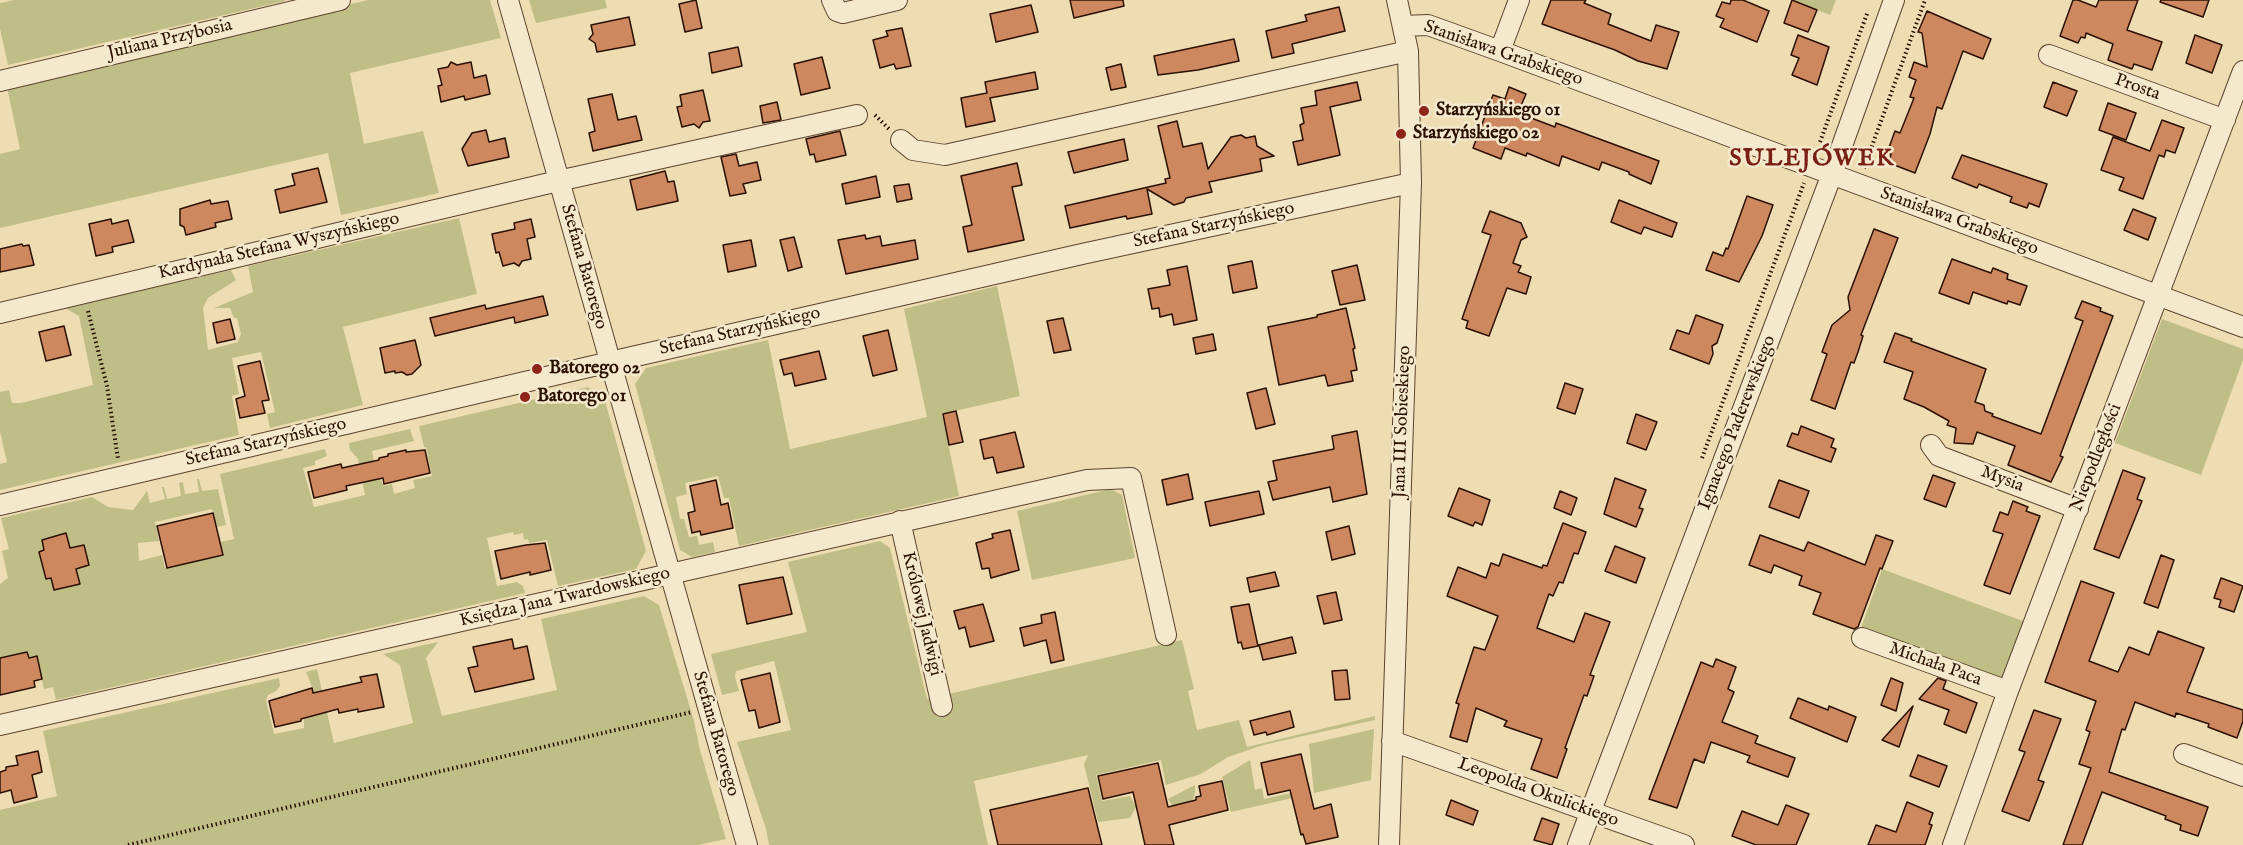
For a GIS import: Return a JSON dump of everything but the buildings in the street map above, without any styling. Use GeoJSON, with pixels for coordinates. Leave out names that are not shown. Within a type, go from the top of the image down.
{"type":"FeatureCollection","features":[{"type":"Feature","properties":{"kind":"street","name":"Juliana Przybosia"},"geometry":{"type":"LineString","coordinates":[[0,81],[340,0]]}},
{"type":"Feature","properties":{"kind":"street","name":"Stefana Batorego"},"geometry":{"type":"LineString","coordinates":[[508,0],[747,845]]}},
{"type":"Feature","properties":{"kind":"street"},"geometry":{"type":"LineString","coordinates":[[832,0],[837,10],[843,13],[897,0]]}},
{"type":"Feature","properties":{"kind":"street","name":"Jana III Sobieskiego"},"geometry":{"type":"LineString","coordinates":[[1389,845],[1411,183],[1408,51],[1396,0]]}},
{"type":"Feature","properties":{"kind":"street"},"geometry":{"type":"LineString","coordinates":[[1500,51],[1519,0]]}},
{"type":"Feature","properties":{"kind":"street","name":"Ignacego Paderewskiego"},"geometry":{"type":"LineString","coordinates":[[1578,845],[1832,174],[1894,0]]}},
{"type":"Feature","properties":{"kind":"street","name":"Stanisława Grabskiego"},"geometry":{"type":"LineString","coordinates":[[1403,26],[1428,25],[2243,327]]}},
{"type":"Feature","properties":{"kind":"street","name":"Stanisława Grabskiego"},"geometry":{"type":"LineString","coordinates":[[901,140],[913,150],[945,155],[1408,51]]}},
{"type":"Feature","properties":{"kind":"street","name":"Prosta"},"geometry":{"type":"LineString","coordinates":[[2049,55],[2225,120]]}},
{"type":"Feature","properties":{"kind":"street","name":"Niepodległości"},"geometry":{"type":"LineString","coordinates":[[1953,845],[2008,691],[2243,71]]}},
{"type":"Feature","properties":{"kind":"street","name":"Kardynała Stefana Wyszyńskiego"},"geometry":{"type":"LineString","coordinates":[[0,313],[558,181],[857,115]]}},
{"type":"Feature","properties":{"kind":"street","name":"Stefana Starzyńskiego"},"geometry":{"type":"LineString","coordinates":[[0,505],[1082,254],[1411,183]]}},
{"type":"Feature","properties":{"kind":"street","name":"Mysia"},"geometry":{"type":"LineString","coordinates":[[1931,445],[1939,456],[2078,509]]}},
{"type":"Feature","properties":{"kind":"street","name":"Księdza Jana Twardowskiego"},"geometry":{"type":"LineString","coordinates":[[0,725],[1087,480],[1131,478],[1166,635]]}},
{"type":"Feature","properties":{"kind":"street","name":"Królowej Jadwigi"},"geometry":{"type":"LineString","coordinates":[[900,521],[942,706]]}},
{"type":"Feature","properties":{"kind":"street","name":"Michała Paca"},"geometry":{"type":"LineString","coordinates":[[1862,638],[2008,691]]}},
{"type":"Feature","properties":{"kind":"street","name":"Leopolda Okulickiego"},"geometry":{"type":"LineString","coordinates":[[1392,741],[1684,845]]}},
{"type":"Feature","properties":{"kind":"street"},"geometry":{"type":"LineString","coordinates":[[2184,754],[2243,776]]}},
{"type":"Feature","properties":{"kind":"path"},"geometry":{"type":"LineString","coordinates":[[1858,185],[1926,0]]}},
{"type":"Feature","properties":{"kind":"path"},"geometry":{"type":"LineString","coordinates":[[1820,142],[1869,9]]}},
{"type":"Feature","properties":{"kind":"path"},"geometry":{"type":"LineString","coordinates":[[857,115],[875,115],[901,140]]}},
{"type":"Feature","properties":{"kind":"path"},"geometry":{"type":"LineString","coordinates":[[1699,465],[1805,180],[1788,173],[1792,160]]}},
{"type":"Feature","properties":{"kind":"path"},"geometry":{"type":"LineString","coordinates":[[83,293],[107,386],[115,442]]}},
{"type":"Feature","properties":{"kind":"path"},"geometry":{"type":"LineString","coordinates":[[128,845],[708,708]]}},
{"type":"Feature","properties":{"kind":"shaded area"},"geometry":{"type":"Polygon","coordinates":[[[14,0],[285,1],[8,65],[0,29],[0,3],[14,0]]]}},
{"type":"Feature","properties":{"kind":"shaded area"},"geometry":{"type":"Polygon","coordinates":[[[368,0],[490,0],[501,38],[350,73],[364,144],[423,131],[439,193],[341,215],[328,153],[0,228],[0,154],[20,149],[7,87],[368,0]]]}},
{"type":"Feature","properties":{"kind":"shaded area"},"geometry":{"type":"Polygon","coordinates":[[[529,0],[605,0],[607,8],[536,23],[529,0]]]}},
{"type":"Feature","properties":{"kind":"shaded area"},"geometry":{"type":"Polygon","coordinates":[[[1792,0],[1836,0],[1830,15],[1792,0]]]}},
{"type":"Feature","properties":{"kind":"shaded area"},"geometry":{"type":"Polygon","coordinates":[[[459,218],[477,294],[343,327],[363,405],[270,428],[267,414],[275,412],[261,352],[232,358],[239,394],[232,396],[239,435],[0,490],[0,464],[7,462],[0,432],[0,392],[9,390],[12,403],[21,403],[93,385],[79,316],[65,308],[231,270],[236,280],[208,298],[203,308],[208,350],[238,342],[241,334],[237,318],[234,318],[230,308],[214,308],[253,292],[248,266],[459,218]]]}},
{"type":"Feature","properties":{"kind":"shaded area"},"geometry":{"type":"Polygon","coordinates":[[[997,286],[1020,396],[942,414],[959,496],[739,546],[729,498],[724,498],[718,476],[685,483],[687,494],[676,497],[680,519],[684,519],[689,537],[697,536],[699,545],[713,542],[715,552],[692,557],[680,550],[635,384],[646,368],[768,340],[790,449],[808,445],[927,417],[904,309],[997,286]]]}},
{"type":"Feature","properties":{"kind":"shaded area"},"geometry":{"type":"Polygon","coordinates":[[[2162,319],[2243,349],[2243,360],[2201,475],[2115,443],[2162,319]]]}},
{"type":"Feature","properties":{"kind":"shaded area"},"geometry":{"type":"Polygon","coordinates":[[[588,387],[604,397],[646,551],[636,569],[558,586],[547,540],[529,543],[528,539],[524,540],[523,533],[514,535],[513,532],[487,538],[497,586],[517,582],[523,586],[525,593],[56,700],[53,687],[44,689],[37,656],[0,658],[0,584],[8,578],[2,551],[9,549],[1,518],[92,497],[108,507],[133,510],[147,491],[150,503],[165,499],[162,487],[164,487],[167,499],[181,496],[179,483],[183,482],[185,494],[199,492],[197,479],[199,479],[202,491],[218,489],[226,525],[217,527],[212,509],[155,522],[159,541],[138,543],[139,561],[162,555],[165,568],[223,555],[221,542],[234,539],[220,474],[325,449],[327,456],[315,461],[315,465],[303,468],[314,507],[365,495],[358,459],[350,450],[349,443],[410,429],[414,441],[372,451],[377,477],[384,486],[392,484],[394,494],[415,488],[413,480],[432,476],[419,426],[588,387]]]}},
{"type":"Feature","properties":{"kind":"shaded area"},"geometry":{"type":"Polygon","coordinates":[[[1111,489],[1122,495],[1135,558],[1032,580],[1017,511],[1111,489]]]}},
{"type":"Feature","properties":{"kind":"shaded area"},"geometry":{"type":"Polygon","coordinates":[[[880,541],[890,548],[927,699],[1182,640],[1194,689],[1188,691],[1197,730],[1239,720],[1247,747],[1375,716],[1375,720],[1263,745],[1228,757],[1201,774],[1166,785],[1161,760],[1096,775],[1102,801],[1130,796],[1136,807],[1130,818],[1098,822],[1084,764],[1088,755],[974,781],[988,845],[769,845],[766,829],[737,742],[791,730],[774,661],[736,671],[735,677],[739,691],[722,695],[711,654],[807,632],[788,562],[880,541]]]}},
{"type":"Feature","properties":{"kind":"shaded area"},"geometry":{"type":"Polygon","coordinates":[[[1882,569],[2023,621],[2000,684],[1860,631],[1882,569]]]}},
{"type":"Feature","properties":{"kind":"shaded area"},"geometry":{"type":"Polygon","coordinates":[[[644,596],[659,605],[726,839],[698,845],[0,845],[0,810],[57,796],[43,731],[279,678],[280,686],[268,695],[266,700],[274,734],[304,728],[304,719],[319,715],[306,672],[317,669],[334,743],[413,723],[400,665],[383,654],[438,642],[426,658],[442,716],[557,690],[541,619],[644,596]]]}},
{"type":"Feature","properties":{"kind":"shaded area"},"geometry":{"type":"Polygon","coordinates":[[[1374,729],[1371,780],[1314,793],[1309,744],[1374,729]]]}},
{"type":"Feature","properties":{"kind":"shaded area"},"geometry":{"type":"Polygon","coordinates":[[[1250,760],[1255,790],[1262,788],[1264,799],[1309,789],[1310,794],[1231,812],[1222,777],[1250,760]]]}},
{"type":"Feature","properties":{"kind":"shaded area"},"geometry":{"type":"Polygon","coordinates":[[[1195,785],[1192,803],[1173,807],[1168,799],[1195,785]]]}},
{"type":"Feature","properties":{"kind":"place","name":"Starzyńskiego 01"},"geometry":{"type":"Point","coordinates":[1424,111]}},
{"type":"Feature","properties":{"kind":"place","name":"Starzyńskiego 02"},"geometry":{"type":"Point","coordinates":[1401,134]}},
{"type":"Feature","properties":{"kind":"place","name":"Batorego 02"},"geometry":{"type":"Point","coordinates":[537,369]}},
{"type":"Feature","properties":{"kind":"place","name":"Batorego 01"},"geometry":{"type":"Point","coordinates":[525,397]}},
{"type":"Feature","properties":{"kind":"district","name":"SULEJÓWEK"},"geometry":{"type":"Point","coordinates":[1812,160]}}]}
